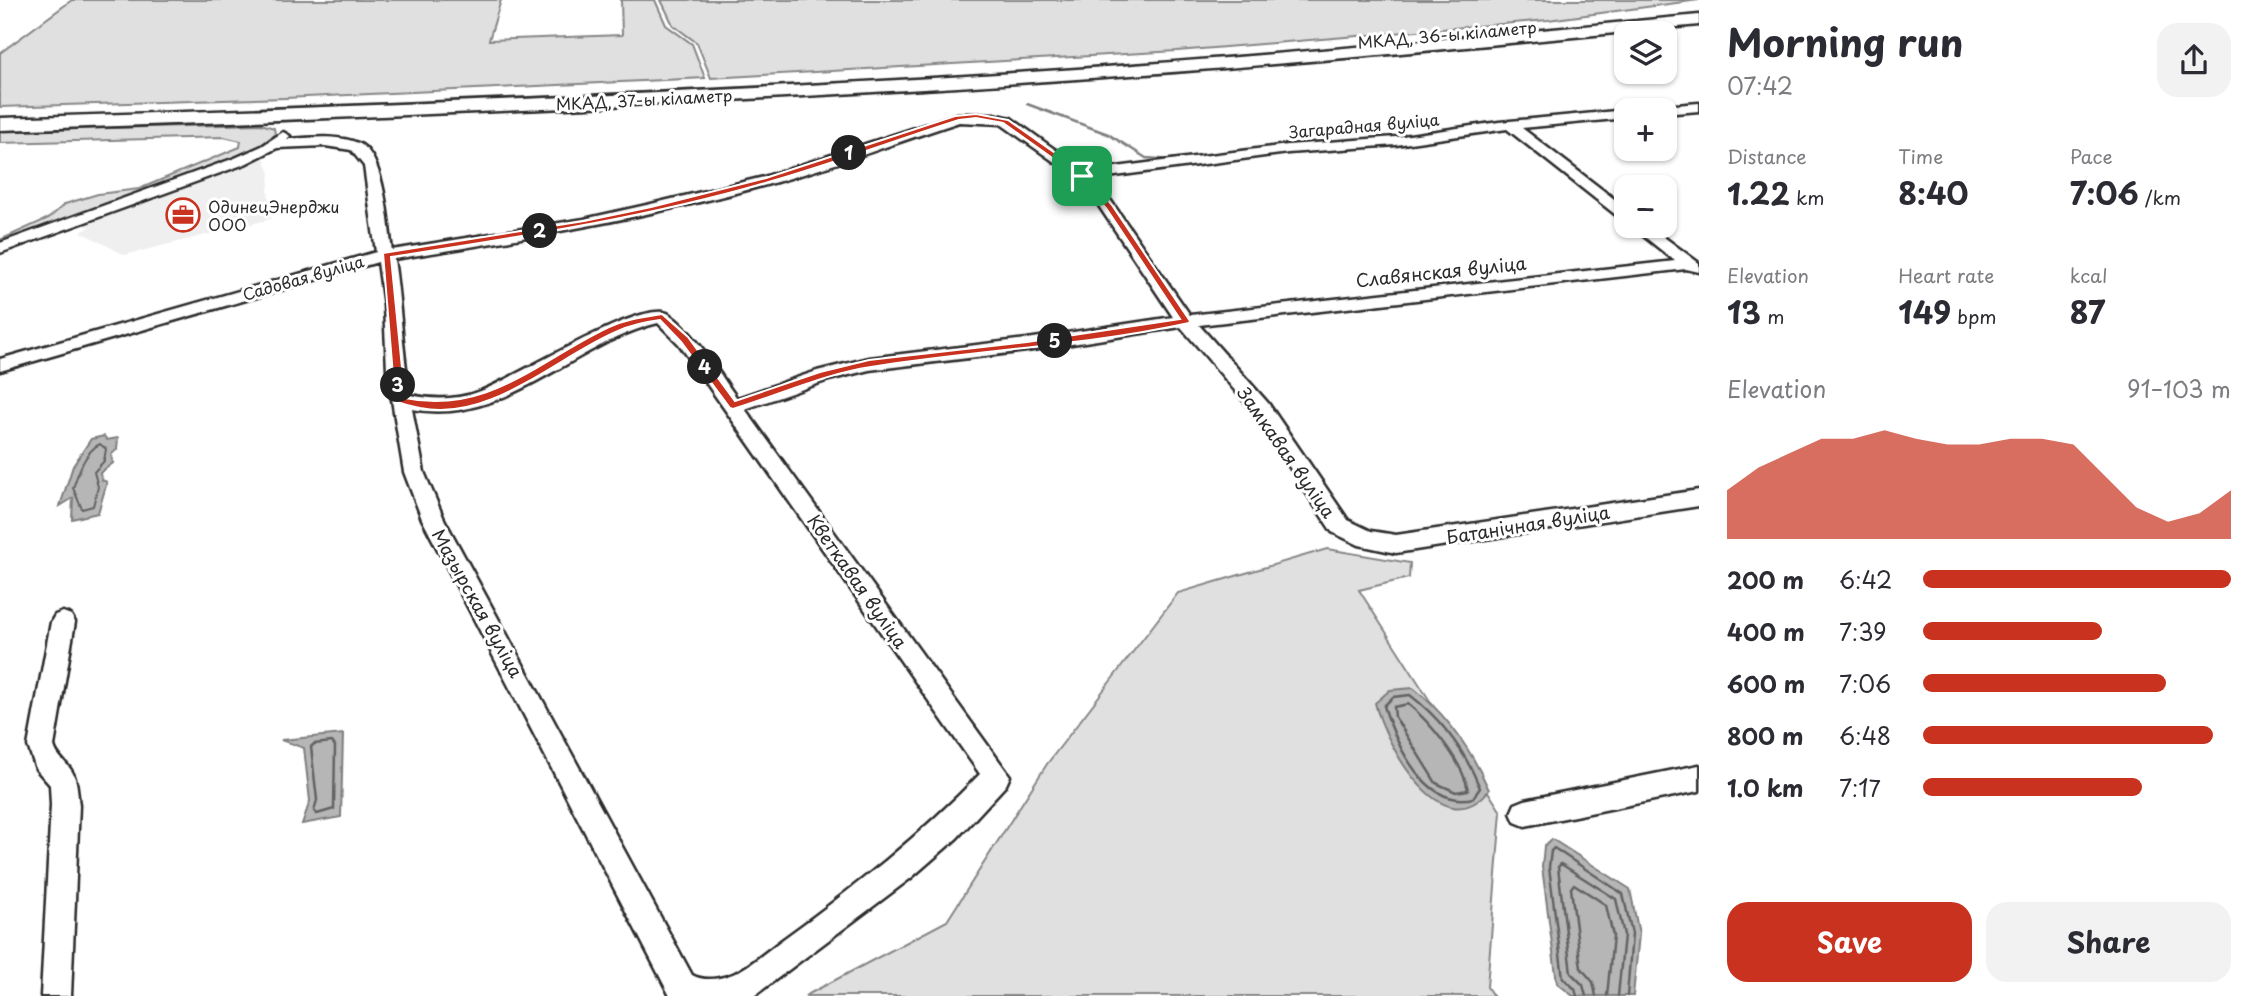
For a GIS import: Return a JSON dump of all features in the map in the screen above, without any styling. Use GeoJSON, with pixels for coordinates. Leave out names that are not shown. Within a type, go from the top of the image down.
{"type":"FeatureCollection","features":[{"type":"Feature","properties":{"kind":"highway","name":"МКАД, 36-ы кіламетр"},"geometry":{"type":"LineString","coordinates":[[1283,53],[1699,11]]}},
{"type":"Feature","properties":{"kind":"highway","name":"МКАД, 36-ы кіламетр"},"geometry":{"type":"LineString","coordinates":[[1283,53],[1699,20]]}},
{"type":"Feature","properties":{"kind":"highway","name":"МКАД, 37-ы кіламетр"},"geometry":{"type":"LineString","coordinates":[[0,113],[340,102],[1283,53]]}},
{"type":"Feature","properties":{"kind":"highway","name":"МКАД, 37-ы кіламетр"},"geometry":{"type":"LineString","coordinates":[[0,124],[321,114],[955,82],[1283,53]]}},
{"type":"Feature","properties":{"kind":"highway"},"geometry":{"type":"LineString","coordinates":[[280,138],[299,121],[321,114]]}},
{"type":"Feature","properties":{"kind":"highway"},"geometry":{"type":"LineString","coordinates":[[265,116],[281,122],[280,138]]}},
{"type":"Feature","properties":{"kind":"street"},"geometry":{"type":"LineString","coordinates":[[1677,109],[1699,107]]}},
{"type":"Feature","properties":{"kind":"street"},"geometry":{"type":"LineString","coordinates":[[1682,109],[1699,120]]}},
{"type":"Feature","properties":{"kind":"street","name":"Загарадная вуліца"},"geometry":{"type":"LineString","coordinates":[[1082,176],[1288,149],[1396,141],[1510,125],[1614,115]]}},
{"type":"Feature","properties":{"kind":"street","name":"Замкавая вуліца"},"geometry":{"type":"LineString","coordinates":[[976,116],[1006,121],[1082,176],[1110,206],[1191,321],[1261,408],[1349,532]]}},
{"type":"Feature","properties":{"kind":"street","name":"Садовая вуліца"},"geometry":{"type":"LineString","coordinates":[[0,365],[341,265],[386,255],[584,224],[651,209],[769,180],[912,131],[958,118],[976,116]]}},
{"type":"Feature","properties":{"kind":"street"},"geometry":{"type":"LineString","coordinates":[[1510,125],[1614,207]]}},
{"type":"Feature","properties":{"kind":"street"},"geometry":{"type":"LineString","coordinates":[[0,248],[240,161],[280,138]]}},
{"type":"Feature","properties":{"kind":"street","name":"Мазырская вуліца"},"geometry":{"type":"LineString","coordinates":[[280,138],[353,146],[365,156],[370,166],[386,255],[401,400],[414,472],[432,519],[681,986],[702,996]]}},
{"type":"Feature","properties":{"kind":"street"},"geometry":{"type":"LineString","coordinates":[[1655,238],[1694,268]]}},
{"type":"Feature","properties":{"kind":"street","name":"Славянская вуліца"},"geometry":{"type":"LineString","coordinates":[[733,406],[824,375],[869,364],[1191,321],[1694,268]]}},
{"type":"Feature","properties":{"kind":"street","name":"Кветкавая вуліца"},"geometry":{"type":"LineString","coordinates":[[401,400],[428,406],[453,405],[483,397],[529,377],[613,329],[639,320],[662,317],[685,340],[997,776],[947,828],[901,868],[805,941],[741,987],[702,996]]}},
{"type":"Feature","properties":{"kind":"street","name":"Батанічная вуліца"},"geometry":{"type":"LineString","coordinates":[[1349,532],[1377,543],[1396,544],[1699,498]]}},
{"type":"Feature","properties":{"kind":"street"},"geometry":{"type":"LineString","coordinates":[[56,996],[65,805],[62,780],[46,760],[41,746],[63,622]]}},
{"type":"Feature","properties":{"kind":"street"},"geometry":{"type":"LineString","coordinates":[[1525,813],[1699,778]]}},
{"type":"Feature","properties":{"kind":"shaded area"},"geometry":{"type":"Polygon","coordinates":[[[72,0],[501,0],[489,40],[622,35],[621,0],[655,0],[666,25],[692,44],[705,78],[285,98],[0,107],[0,53],[72,0]]]}},
{"type":"Feature","properties":{"kind":"shaded area"},"geometry":{"type":"Polygon","coordinates":[[[661,0],[1699,0],[1548,20],[1177,51],[711,78],[697,43],[673,25],[661,0]]]}},
{"type":"Feature","properties":{"kind":"shaded area"},"geometry":{"type":"Polygon","coordinates":[[[261,124],[274,128],[275,134],[256,149],[0,243],[0,240],[49,218],[65,204],[98,194],[139,189],[240,147],[241,141],[224,137],[0,143],[0,131],[261,124]]]}},
{"type":"Feature","properties":{"kind":"shaded area"},"geometry":{"type":"Polygon","coordinates":[[[263,155],[270,174],[268,191],[271,219],[125,255],[81,232],[90,227],[80,223],[147,201],[263,155]]]}},
{"type":"Feature","properties":{"kind":"shaded area"},"geometry":{"type":"Polygon","coordinates":[[[1327,549],[1410,563],[1409,578],[1359,590],[1501,812],[1487,987],[1493,996],[805,996],[947,921],[1047,764],[1178,593],[1327,549]]]}},
{"type":"Feature","properties":{"kind":"water"},"geometry":{"type":"Polygon","coordinates":[[[104,436],[107,440],[118,438],[117,449],[111,455],[113,463],[100,473],[102,480],[107,482],[98,513],[72,519],[73,498],[60,506],[73,466],[91,439],[104,436]]]}},
{"type":"Feature","properties":{"kind":"water"},"geometry":{"type":"Polygon","coordinates":[[[1413,688],[1447,721],[1482,775],[1489,790],[1471,805],[1453,807],[1435,799],[1418,784],[1390,742],[1375,703],[1390,690],[1413,688]]]}},
{"type":"Feature","properties":{"kind":"water"},"geometry":{"type":"Polygon","coordinates":[[[343,734],[341,817],[302,824],[310,801],[304,748],[281,740],[343,734]]]}},
{"type":"Feature","properties":{"kind":"water"},"geometry":{"type":"Polygon","coordinates":[[[1552,839],[1630,889],[1639,934],[1633,996],[1573,996],[1557,983],[1542,867],[1544,846],[1552,839]]]}},
{"type":"Feature","properties":{"kind":"waterway"},"geometry":{"type":"LineString","coordinates":[[1027,104],[1108,134],[1146,158],[1173,160]]}},
{"type":"Feature","properties":{"kind":"place","name":"ОдинецЭнерджи ООО"},"geometry":{"type":"Point","coordinates":[183,215]}},
{"type":"Feature","properties":{"kind":"route"},"geometry":{"type":"LineString","coordinates":[[976,116],[1006,121],[1082,176],[1110,206],[1186,321],[1027,345],[869,364],[824,375],[733,406],[685,340],[662,317],[639,320],[613,329],[529,377],[483,397],[453,405],[428,406],[401,400],[386,255],[584,224],[651,209],[769,180],[958,118],[976,116]]}}]}
